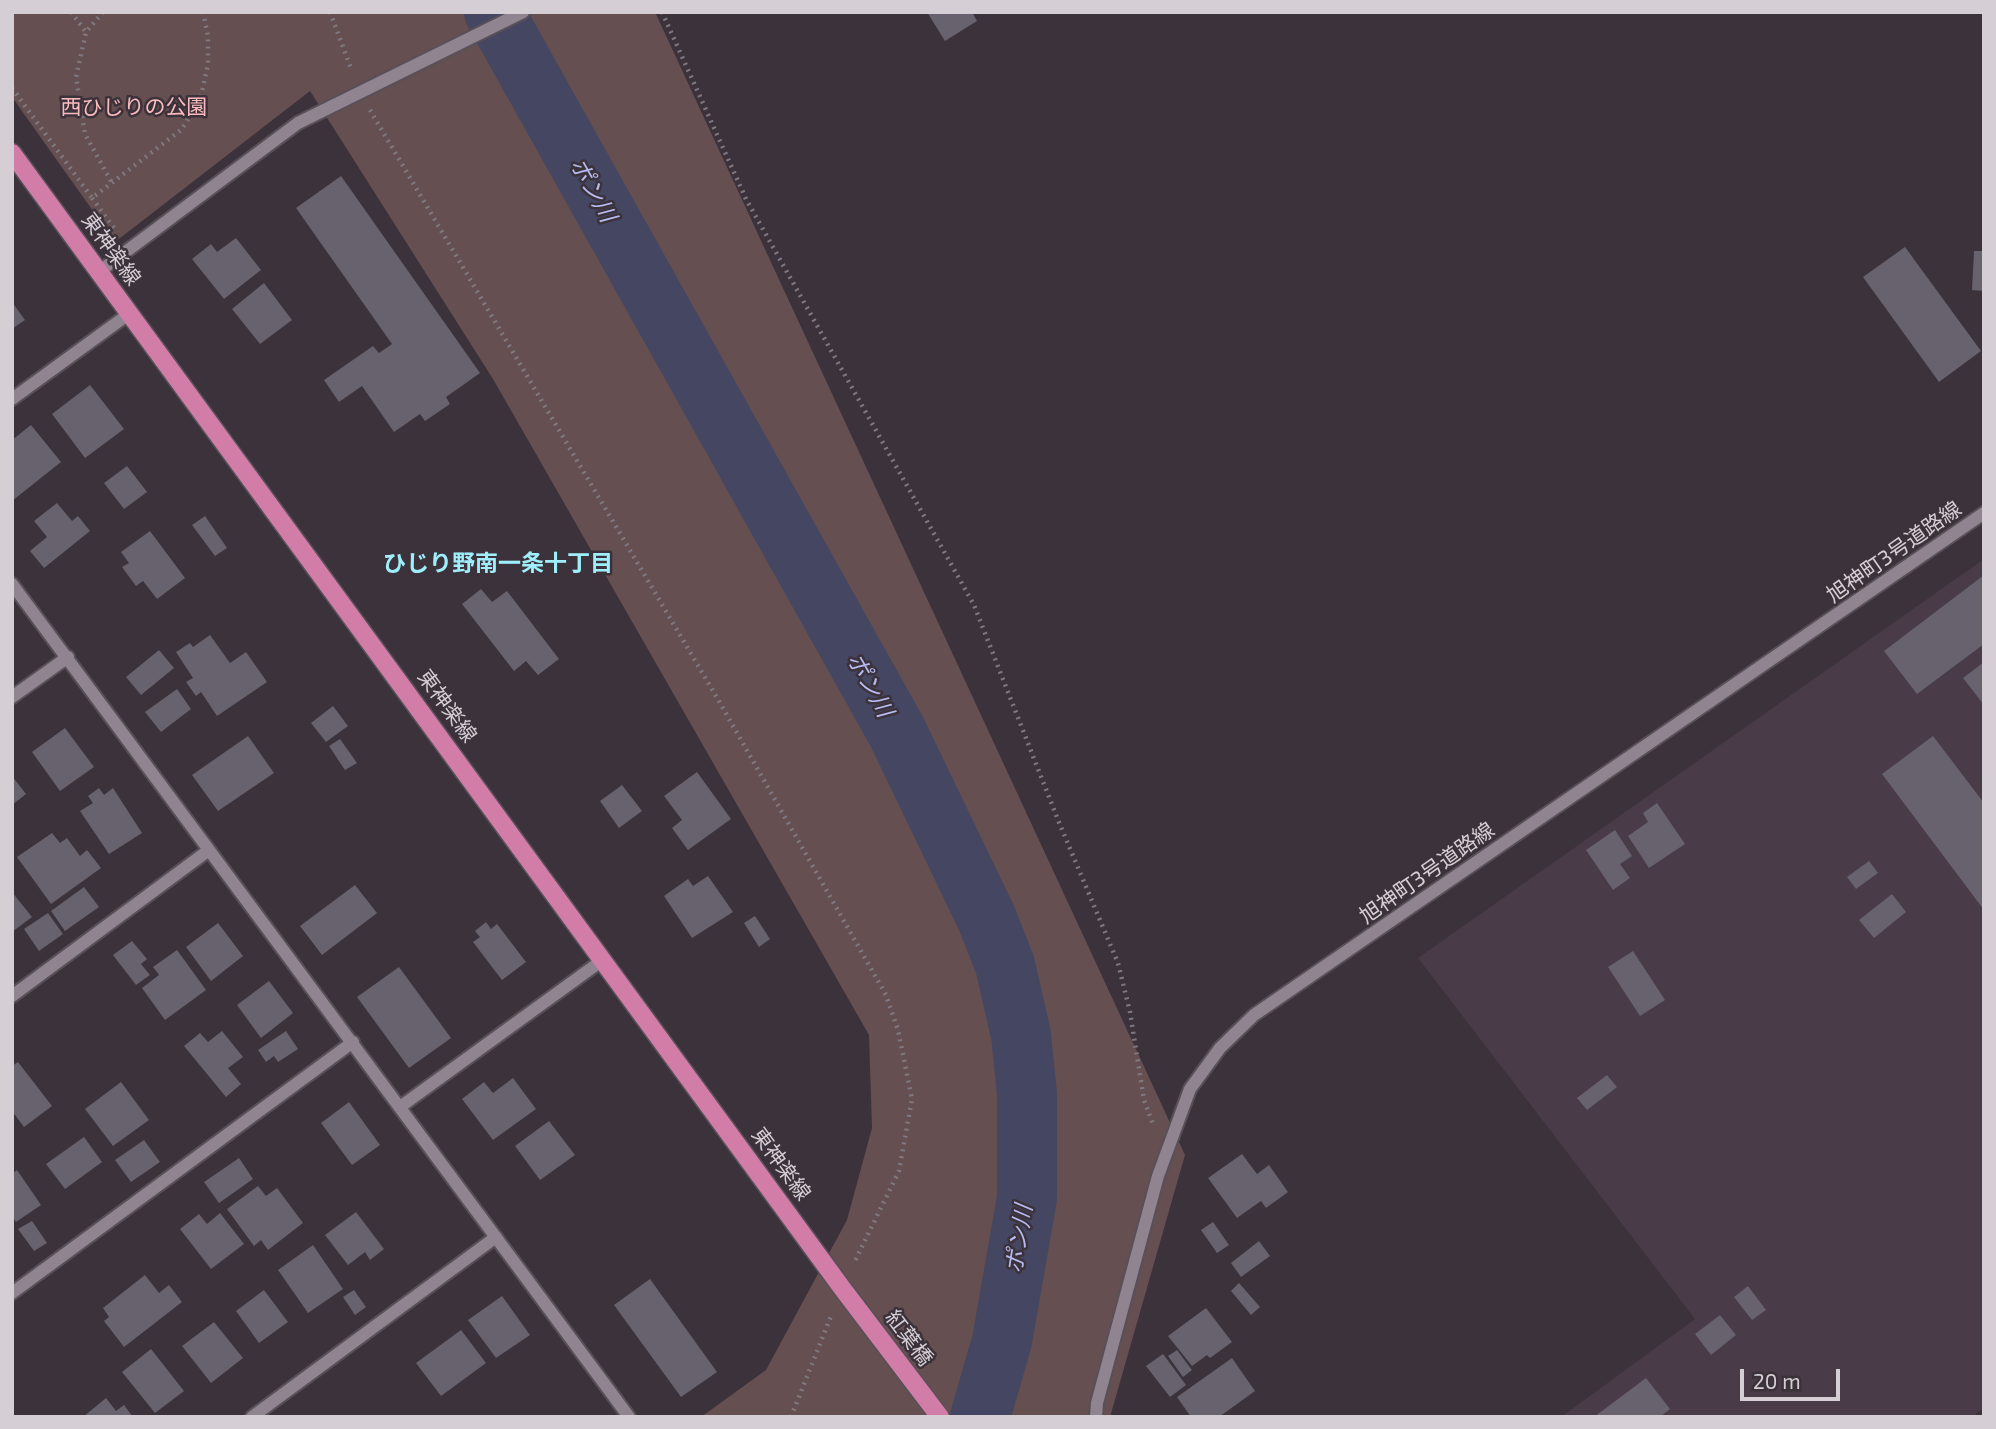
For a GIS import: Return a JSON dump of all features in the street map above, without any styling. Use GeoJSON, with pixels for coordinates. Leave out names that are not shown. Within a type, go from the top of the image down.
{"type":"FeatureCollection","features":[{"type":"Feature","properties":{"kind":"main road","name":"東神楽線"},"geometry":{"type":"LineString","coordinates":[[12,153],[845,1292]]}},
{"type":"Feature","properties":{"kind":"main road","name":"紅葉橋"},"geometry":{"type":"LineString","coordinates":[[845,1292],[940,1417]]}},
{"type":"Feature","properties":{"kind":"street"},"geometry":{"type":"LineString","coordinates":[[100,271],[298,123],[523,12]]}},
{"type":"Feature","properties":{"kind":"street"},"geometry":{"type":"LineString","coordinates":[[12,399],[130,313]]}},
{"type":"Feature","properties":{"kind":"street","name":"旭神町3号道路線"},"geometry":{"type":"LineString","coordinates":[[1096,1417],[1097,1403],[1158,1176],[1190,1089],[1220,1048],[1254,1015],[1984,513]]}},
{"type":"Feature","properties":{"kind":"street"},"geometry":{"type":"LineString","coordinates":[[12,584],[629,1417]]}},
{"type":"Feature","properties":{"kind":"street"},"geometry":{"type":"LineString","coordinates":[[12,697],[68,657]]}},
{"type":"Feature","properties":{"kind":"street"},"geometry":{"type":"LineString","coordinates":[[12,996],[209,850]]}},
{"type":"Feature","properties":{"kind":"street"},"geometry":{"type":"LineString","coordinates":[[401,1107],[604,959]]}},
{"type":"Feature","properties":{"kind":"street"},"geometry":{"type":"LineString","coordinates":[[12,1293],[353,1042]]}},
{"type":"Feature","properties":{"kind":"street"},"geometry":{"type":"LineString","coordinates":[[252,1417],[496,1237]]}},
{"type":"Feature","properties":{"kind":"path"},"geometry":{"type":"LineString","coordinates":[[71,12],[86,32]]}},
{"type":"Feature","properties":{"kind":"path"},"geometry":{"type":"LineString","coordinates":[[103,12],[86,32],[76,77],[85,134],[112,183]]}},
{"type":"Feature","properties":{"kind":"path"},"geometry":{"type":"LineString","coordinates":[[92,198],[181,130],[200,101],[208,64],[208,36],[203,12]]}},
{"type":"Feature","properties":{"kind":"path"},"geometry":{"type":"LineString","coordinates":[[330,12],[363,91],[716,696],[886,995],[898,1030],[912,1099],[899,1171],[791,1417]]}},
{"type":"Feature","properties":{"kind":"path"},"geometry":{"type":"LineString","coordinates":[[662,12],[746,199],[974,606],[1058,820],[1118,963],[1148,1115],[1170,1143]]}},
{"type":"Feature","properties":{"kind":"path"},"geometry":{"type":"LineString","coordinates":[[12,88],[129,250]]}},
{"type":"Feature","properties":{"kind":"shaded area"},"geometry":{"type":"Polygon","coordinates":[[[1984,559],[1984,1408],[1972,1417],[1561,1417],[1695,1319],[1418,958],[1984,559]]]}},
{"type":"Feature","properties":{"kind":"green space","name":"西ひじりの公園"},"geometry":{"type":"Polygon","coordinates":[[[12,12],[655,12],[1185,1155],[1110,1417],[701,1417],[766,1370],[847,1220],[872,1128],[869,1035],[493,379],[310,91],[115,242],[12,97],[12,12]]]}},
{"type":"Feature","properties":{"kind":"building"},"geometry":{"type":"Polygon","coordinates":[[[927,12],[972,12],[977,21],[945,41],[927,12]]]}},
{"type":"Feature","properties":{"kind":"building"},"geometry":{"type":"Polygon","coordinates":[[[341,176],[480,373],[446,397],[450,404],[425,421],[420,414],[394,432],[362,386],[339,402],[324,380],[373,346],[379,353],[392,344],[296,208],[341,176]]]}},
{"type":"Feature","properties":{"kind":"building"},"geometry":{"type":"Polygon","coordinates":[[[236,238],[261,270],[224,299],[192,259],[211,244],[217,252],[236,238]]]}},
{"type":"Feature","properties":{"kind":"building"},"geometry":{"type":"Polygon","coordinates":[[[1905,247],[1981,351],[1939,382],[1863,277],[1905,247]]]}},
{"type":"Feature","properties":{"kind":"building"},"geometry":{"type":"Polygon","coordinates":[[[1974,251],[1984,251],[1984,291],[1972,290],[1974,251]]]}},
{"type":"Feature","properties":{"kind":"building"},"geometry":{"type":"Polygon","coordinates":[[[264,283],[292,320],[260,344],[232,309],[264,283]]]}},
{"type":"Feature","properties":{"kind":"building"},"geometry":{"type":"Polygon","coordinates":[[[12,302],[25,320],[12,329],[12,302]]]}},
{"type":"Feature","properties":{"kind":"building"},"geometry":{"type":"Polygon","coordinates":[[[90,385],[124,429],[85,458],[52,414],[90,385]]]}},
{"type":"Feature","properties":{"kind":"building"},"geometry":{"type":"Polygon","coordinates":[[[31,425],[61,462],[12,501],[12,440],[31,425]]]}},
{"type":"Feature","properties":{"kind":"building"},"geometry":{"type":"Polygon","coordinates":[[[127,466],[147,492],[124,509],[104,483],[127,466]]]}},
{"type":"Feature","properties":{"kind":"building"},"geometry":{"type":"Polygon","coordinates":[[[57,503],[72,521],[78,516],[90,531],[44,568],[30,551],[47,537],[34,521],[57,503]]]}},
{"type":"Feature","properties":{"kind":"building"},"geometry":{"type":"Polygon","coordinates":[[[205,516],[227,548],[215,556],[192,525],[205,516]]]}},
{"type":"Feature","properties":{"kind":"building"},"geometry":{"type":"Polygon","coordinates":[[[150,531],[185,578],[157,599],[143,581],[136,586],[122,567],[129,563],[121,552],[150,531]]]}},
{"type":"Feature","properties":{"kind":"building"},"geometry":{"type":"Polygon","coordinates":[[[1984,575],[1984,644],[1917,694],[1884,651],[1984,575]]]}},
{"type":"Feature","properties":{"kind":"building"},"geometry":{"type":"Polygon","coordinates":[[[481,589],[492,602],[507,591],[559,659],[538,675],[526,661],[514,671],[462,604],[481,589]]]}},
{"type":"Feature","properties":{"kind":"building"},"geometry":{"type":"Polygon","coordinates":[[[210,635],[230,663],[246,652],[267,682],[217,716],[201,692],[196,696],[186,682],[193,678],[176,652],[190,643],[193,647],[210,635]]]}},
{"type":"Feature","properties":{"kind":"building"},"geometry":{"type":"Polygon","coordinates":[[[159,650],[174,668],[141,695],[126,677],[159,650]]]}},
{"type":"Feature","properties":{"kind":"building"},"geometry":{"type":"Polygon","coordinates":[[[1984,662],[1984,705],[1963,678],[1984,662]]]}},
{"type":"Feature","properties":{"kind":"building"},"geometry":{"type":"Polygon","coordinates":[[[177,689],[191,709],[161,732],[145,712],[177,689]]]}},
{"type":"Feature","properties":{"kind":"building"},"geometry":{"type":"Polygon","coordinates":[[[333,706],[348,726],[326,742],[311,723],[333,706]]]}},
{"type":"Feature","properties":{"kind":"building"},"geometry":{"type":"Polygon","coordinates":[[[65,728],[94,767],[60,791],[32,752],[65,728]]]}},
{"type":"Feature","properties":{"kind":"building"},"geometry":{"type":"Polygon","coordinates":[[[248,736],[274,773],[218,811],[192,775],[248,736]]]}},
{"type":"Feature","properties":{"kind":"building"},"geometry":{"type":"Polygon","coordinates":[[[1933,736],[1984,803],[1984,910],[1882,774],[1933,736]]]}},
{"type":"Feature","properties":{"kind":"building"},"geometry":{"type":"Polygon","coordinates":[[[340,739],[357,763],[345,770],[329,746],[340,739]]]}},
{"type":"Feature","properties":{"kind":"building"},"geometry":{"type":"Polygon","coordinates":[[[697,772],[731,819],[688,850],[672,828],[682,820],[664,796],[697,772]]]}},
{"type":"Feature","properties":{"kind":"building"},"geometry":{"type":"Polygon","coordinates":[[[12,776],[26,794],[12,805],[12,776]]]}},
{"type":"Feature","properties":{"kind":"building"},"geometry":{"type":"Polygon","coordinates":[[[622,785],[642,811],[619,828],[600,801],[622,785]]]}},
{"type":"Feature","properties":{"kind":"building"},"geometry":{"type":"Polygon","coordinates":[[[99,788],[104,795],[113,788],[142,833],[109,854],[80,811],[93,803],[88,796],[99,788]]]}},
{"type":"Feature","properties":{"kind":"building"},"geometry":{"type":"Polygon","coordinates":[[[1657,803],[1685,844],[1649,868],[1628,836],[1648,822],[1643,813],[1657,803]]]}},
{"type":"Feature","properties":{"kind":"building"},"geometry":{"type":"Polygon","coordinates":[[[1615,830],[1632,856],[1620,864],[1630,878],[1613,890],[1586,850],[1615,830]]]}},
{"type":"Feature","properties":{"kind":"building"},"geometry":{"type":"Polygon","coordinates":[[[52,833],[60,843],[67,838],[80,856],[87,850],[101,868],[51,904],[17,857],[52,833]]]}},
{"type":"Feature","properties":{"kind":"building"},"geometry":{"type":"Polygon","coordinates":[[[1869,861],[1878,873],[1856,889],[1847,877],[1869,861]]]}},
{"type":"Feature","properties":{"kind":"building"},"geometry":{"type":"Polygon","coordinates":[[[708,876],[733,912],[692,938],[664,896],[688,879],[693,886],[708,876]]]}},
{"type":"Feature","properties":{"kind":"building"},"geometry":{"type":"Polygon","coordinates":[[[355,885],[377,913],[322,955],[300,926],[355,885]]]}},
{"type":"Feature","properties":{"kind":"building"},"geometry":{"type":"Polygon","coordinates":[[[84,887],[99,907],[65,931],[51,911],[84,887]]]}},
{"type":"Feature","properties":{"kind":"building"},"geometry":{"type":"Polygon","coordinates":[[[12,892],[32,917],[12,932],[12,892]]]}},
{"type":"Feature","properties":{"kind":"building"},"geometry":{"type":"Polygon","coordinates":[[[1892,894],[1906,912],[1874,938],[1859,920],[1892,894]]]}},
{"type":"Feature","properties":{"kind":"building"},"geometry":{"type":"Polygon","coordinates":[[[48,913],[63,934],[39,951],[24,929],[48,913]]]}},
{"type":"Feature","properties":{"kind":"building"},"geometry":{"type":"Polygon","coordinates":[[[755,916],[770,939],[759,947],[744,923],[755,916]]]}},
{"type":"Feature","properties":{"kind":"building"},"geometry":{"type":"Polygon","coordinates":[[[486,922],[491,929],[497,924],[526,962],[502,980],[473,942],[480,937],[475,931],[486,922]]]}},
{"type":"Feature","properties":{"kind":"building"},"geometry":{"type":"Polygon","coordinates":[[[218,923],[243,956],[211,981],[186,947],[218,923]]]}},
{"type":"Feature","properties":{"kind":"building"},"geometry":{"type":"Polygon","coordinates":[[[132,941],[147,959],[141,964],[150,975],[136,985],[113,955],[132,941]]]}},
{"type":"Feature","properties":{"kind":"building"},"geometry":{"type":"Polygon","coordinates":[[[177,950],[206,990],[165,1020],[142,988],[159,975],[153,967],[177,950]]]}},
{"type":"Feature","properties":{"kind":"building"},"geometry":{"type":"Polygon","coordinates":[[[1633,951],[1665,1000],[1640,1016],[1608,967],[1633,951]]]}},
{"type":"Feature","properties":{"kind":"building"},"geometry":{"type":"Polygon","coordinates":[[[399,967],[451,1038],[409,1068],[357,997],[399,967]]]}},
{"type":"Feature","properties":{"kind":"building"},"geometry":{"type":"Polygon","coordinates":[[[269,981],[293,1013],[261,1038],[237,1005],[269,981]]]}},
{"type":"Feature","properties":{"kind":"building"},"geometry":{"type":"Polygon","coordinates":[[[222,1031],[243,1057],[228,1068],[241,1084],[226,1097],[184,1046],[200,1033],[208,1042],[222,1031]]]}},
{"type":"Feature","properties":{"kind":"building"},"geometry":{"type":"Polygon","coordinates":[[[286,1031],[298,1049],[278,1062],[274,1056],[266,1062],[258,1050],[286,1031]]]}},
{"type":"Feature","properties":{"kind":"building"},"geometry":{"type":"Polygon","coordinates":[[[18,1062],[52,1106],[24,1127],[12,1111],[12,1066],[18,1062]]]}},
{"type":"Feature","properties":{"kind":"building"},"geometry":{"type":"Polygon","coordinates":[[[1607,1075],[1617,1087],[1587,1110],[1577,1098],[1607,1075]]]}},
{"type":"Feature","properties":{"kind":"building"},"geometry":{"type":"Polygon","coordinates":[[[513,1078],[536,1109],[493,1140],[462,1099],[484,1082],[493,1093],[513,1078]]]}},
{"type":"Feature","properties":{"kind":"building"},"geometry":{"type":"Polygon","coordinates":[[[121,1082],[149,1120],[113,1146],[85,1109],[121,1082]]]}},
{"type":"Feature","properties":{"kind":"building"},"geometry":{"type":"Polygon","coordinates":[[[349,1102],[380,1145],[352,1165],[321,1123],[349,1102]]]}},
{"type":"Feature","properties":{"kind":"building"},"geometry":{"type":"Polygon","coordinates":[[[549,1121],[575,1155],[540,1180],[515,1146],[549,1121]]]}},
{"type":"Feature","properties":{"kind":"building"},"geometry":{"type":"Polygon","coordinates":[[[84,1137],[102,1162],[65,1189],[46,1164],[84,1137]]]}},
{"type":"Feature","properties":{"kind":"building"},"geometry":{"type":"Polygon","coordinates":[[[144,1140],[160,1162],[131,1182],[115,1160],[144,1140]]]}},
{"type":"Feature","properties":{"kind":"building"},"geometry":{"type":"Polygon","coordinates":[[[1242,1154],[1257,1174],[1269,1165],[1288,1192],[1266,1208],[1261,1201],[1237,1218],[1208,1178],[1242,1154]]]}},
{"type":"Feature","properties":{"kind":"building"},"geometry":{"type":"Polygon","coordinates":[[[239,1158],[253,1179],[219,1203],[204,1182],[239,1158]]]}},
{"type":"Feature","properties":{"kind":"building"},"geometry":{"type":"Polygon","coordinates":[[[17,1170],[41,1205],[16,1222],[12,1216],[12,1174],[17,1170]]]}},
{"type":"Feature","properties":{"kind":"building"},"geometry":{"type":"Polygon","coordinates":[[[258,1186],[266,1196],[277,1188],[303,1223],[268,1250],[261,1240],[254,1246],[227,1209],[258,1186]]]}},
{"type":"Feature","properties":{"kind":"building"},"geometry":{"type":"Polygon","coordinates":[[[356,1212],[384,1249],[370,1260],[365,1252],[348,1265],[325,1235],[356,1212]]]}},
{"type":"Feature","properties":{"kind":"building"},"geometry":{"type":"Polygon","coordinates":[[[220,1213],[244,1244],[211,1269],[180,1229],[199,1214],[207,1224],[220,1213]]]}},
{"type":"Feature","properties":{"kind":"building"},"geometry":{"type":"Polygon","coordinates":[[[32,1221],[47,1243],[34,1251],[18,1229],[32,1221]]]}},
{"type":"Feature","properties":{"kind":"building"},"geometry":{"type":"Polygon","coordinates":[[[1213,1222],[1229,1245],[1217,1253],[1201,1230],[1213,1222]]]}},
{"type":"Feature","properties":{"kind":"building"},"geometry":{"type":"Polygon","coordinates":[[[1259,1241],[1270,1256],[1241,1277],[1231,1263],[1259,1241]]]}},
{"type":"Feature","properties":{"kind":"building"},"geometry":{"type":"Polygon","coordinates":[[[313,1245],[343,1289],[308,1313],[278,1270],[313,1245]]]}},
{"type":"Feature","properties":{"kind":"building"},"geometry":{"type":"Polygon","coordinates":[[[145,1275],[159,1293],[169,1285],[182,1302],[124,1347],[104,1321],[109,1317],[103,1308],[145,1275]]]}},
{"type":"Feature","properties":{"kind":"building"},"geometry":{"type":"Polygon","coordinates":[[[650,1279],[717,1372],[681,1397],[614,1305],[650,1279]]]}},
{"type":"Feature","properties":{"kind":"building"},"geometry":{"type":"Polygon","coordinates":[[[1239,1283],[1260,1307],[1251,1315],[1231,1291],[1239,1283]]]}},
{"type":"Feature","properties":{"kind":"building"},"geometry":{"type":"Polygon","coordinates":[[[1748,1286],[1766,1310],[1752,1320],[1734,1297],[1748,1286]]]}},
{"type":"Feature","properties":{"kind":"building"},"geometry":{"type":"Polygon","coordinates":[[[264,1290],[288,1322],[259,1343],[236,1311],[264,1290]]]}},
{"type":"Feature","properties":{"kind":"building"},"geometry":{"type":"Polygon","coordinates":[[[354,1290],[366,1307],[355,1315],[343,1297],[354,1290]]]}},
{"type":"Feature","properties":{"kind":"building"},"geometry":{"type":"Polygon","coordinates":[[[502,1296],[530,1335],[496,1358],[468,1320],[502,1296]]]}},
{"type":"Feature","properties":{"kind":"building"},"geometry":{"type":"Polygon","coordinates":[[[1206,1308],[1232,1342],[1210,1358],[1207,1355],[1192,1366],[1168,1336],[1206,1308]]]}},
{"type":"Feature","properties":{"kind":"building"},"geometry":{"type":"Polygon","coordinates":[[[1720,1315],[1736,1335],[1711,1355],[1695,1334],[1720,1315]]]}},
{"type":"Feature","properties":{"kind":"building"},"geometry":{"type":"Polygon","coordinates":[[[214,1322],[243,1358],[211,1383],[182,1346],[214,1322]]]}},
{"type":"Feature","properties":{"kind":"building"},"geometry":{"type":"Polygon","coordinates":[[[461,1330],[486,1363],[441,1396],[416,1363],[461,1330]]]}},
{"type":"Feature","properties":{"kind":"building"},"geometry":{"type":"Polygon","coordinates":[[[151,1349],[184,1391],[155,1413],[122,1372],[151,1349]]]}},
{"type":"Feature","properties":{"kind":"building"},"geometry":{"type":"Polygon","coordinates":[[[1177,1350],[1192,1370],[1183,1377],[1168,1356],[1177,1350]]]}},
{"type":"Feature","properties":{"kind":"building"},"geometry":{"type":"Polygon","coordinates":[[[1163,1354],[1186,1385],[1170,1397],[1146,1366],[1163,1354]]]}},
{"type":"Feature","properties":{"kind":"building"},"geometry":{"type":"Polygon","coordinates":[[[1232,1358],[1255,1391],[1219,1417],[1191,1417],[1177,1397],[1232,1358]]]}},
{"type":"Feature","properties":{"kind":"building"},"geometry":{"type":"Polygon","coordinates":[[[1646,1378],[1670,1409],[1660,1417],[1594,1417],[1646,1378]]]}},
{"type":"Feature","properties":{"kind":"building"},"geometry":{"type":"Polygon","coordinates":[[[106,1398],[116,1411],[124,1405],[133,1417],[83,1417],[106,1398]]]}},
{"type":"Feature","properties":{"kind":"waterway","name":"ポン川"},"geometry":{"type":"LineString","coordinates":[[494,12],[897,732],[987,919],[1005,965],[1021,1035],[1027,1094],[1027,1198],[1002,1341],[980,1417]]}},
{"type":"Feature","properties":{"kind":"district","name":"ひじり野南一条十丁目"},"geometry":{"type":"Point","coordinates":[498,563]}}]}
